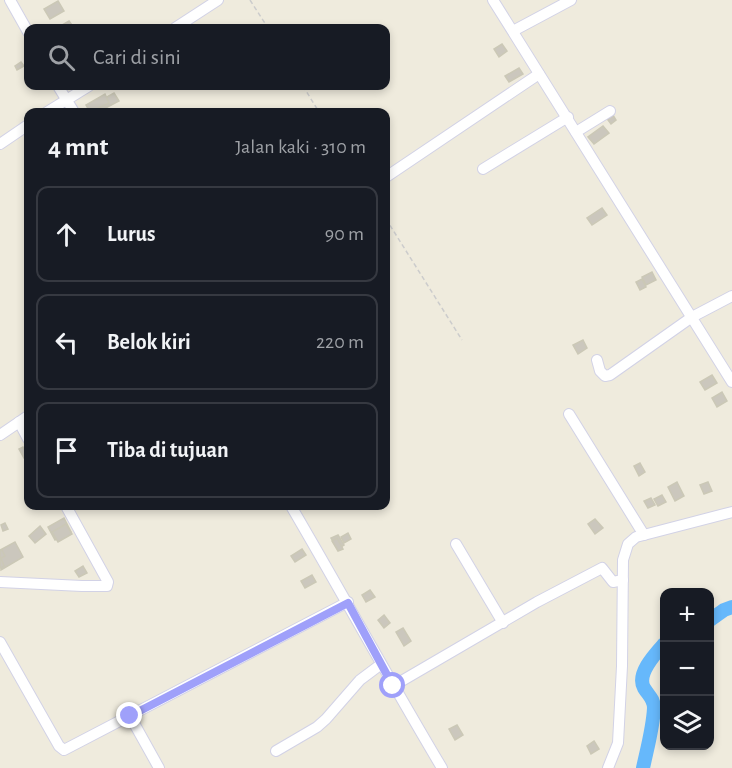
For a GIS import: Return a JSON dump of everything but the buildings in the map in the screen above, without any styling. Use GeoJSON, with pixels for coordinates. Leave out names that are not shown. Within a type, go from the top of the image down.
{"type":"FeatureCollection","features":[{"type":"Feature","properties":{"kind":"street"},"geometry":{"type":"LineString","coordinates":[[10,0],[24,25]]}},
{"type":"Feature","properties":{"kind":"street"},"geometry":{"type":"LineString","coordinates":[[181,24],[218,0]]}},
{"type":"Feature","properties":{"kind":"street"},"geometry":{"type":"LineString","coordinates":[[493,0],[732,382]]}},
{"type":"Feature","properties":{"kind":"street"},"geometry":{"type":"LineString","coordinates":[[513,31],[571,0]]}},
{"type":"Feature","properties":{"kind":"street"},"geometry":{"type":"LineString","coordinates":[[390,174],[539,74]]}},
{"type":"Feature","properties":{"kind":"street"},"geometry":{"type":"LineString","coordinates":[[61,90],[72,108]]}},
{"type":"Feature","properties":{"kind":"street"},"geometry":{"type":"LineString","coordinates":[[54,108],[83,90]]}},
{"type":"Feature","properties":{"kind":"street"},"geometry":{"type":"LineString","coordinates":[[576,132],[610,111]]}},
{"type":"Feature","properties":{"kind":"street"},"geometry":{"type":"LineString","coordinates":[[483,169],[568,117]]}},
{"type":"Feature","properties":{"kind":"street"},"geometry":{"type":"LineString","coordinates":[[0,144],[24,128]]}},
{"type":"Feature","properties":{"kind":"street"},"geometry":{"type":"LineString","coordinates":[[597,360],[600,371],[606,376],[692,318],[732,296]]}},
{"type":"Feature","properties":{"kind":"street"},"geometry":{"type":"LineString","coordinates":[[569,414],[645,535]]}},
{"type":"Feature","properties":{"kind":"street"},"geometry":{"type":"LineString","coordinates":[[0,435],[24,419]]}},
{"type":"Feature","properties":{"kind":"street"},"geometry":{"type":"LineString","coordinates":[[0,582],[107,586],[108,582],[68,510]]}},
{"type":"Feature","properties":{"kind":"street"},"geometry":{"type":"LineString","coordinates":[[293,510],[348,603],[380,665],[442,768]]}},
{"type":"Feature","properties":{"kind":"street"},"geometry":{"type":"LineString","coordinates":[[608,768],[618,743],[622,666],[623,560],[628,544],[645,535],[732,512]]}},
{"type":"Feature","properties":{"kind":"street"},"geometry":{"type":"LineString","coordinates":[[456,544],[503,622]]}},
{"type":"Feature","properties":{"kind":"street"},"geometry":{"type":"LineString","coordinates":[[393,686],[602,568],[613,582],[622,580]]}},
{"type":"Feature","properties":{"kind":"street"},"geometry":{"type":"LineString","coordinates":[[0,642],[62,749],[67,750],[348,603]]}},
{"type":"Feature","properties":{"kind":"street"},"geometry":{"type":"LineString","coordinates":[[276,751],[317,727],[360,680],[380,665]]}},
{"type":"Feature","properties":{"kind":"street"},"geometry":{"type":"LineString","coordinates":[[130,716],[159,768]]}},
{"type":"Feature","properties":{"kind":"path"},"geometry":{"type":"LineString","coordinates":[[250,0],[265,24]]}},
{"type":"Feature","properties":{"kind":"path"},"geometry":{"type":"LineString","coordinates":[[306,90],[317,108]]}},
{"type":"Feature","properties":{"kind":"path"},"geometry":{"type":"LineString","coordinates":[[390,225],[462,340]]}},
{"type":"Feature","properties":{"kind":"waterway"},"geometry":{"type":"LineString","coordinates":[[714,617],[732,607]]}},
{"type":"Feature","properties":{"kind":"waterway"},"geometry":{"type":"LineString","coordinates":[[643,768],[654,705],[644,688],[642,677],[660,648]]}},
{"type":"Feature","properties":{"kind":"route"},"geometry":{"type":"LineString","coordinates":[[130,716],[348,603],[393,686]]}}]}
